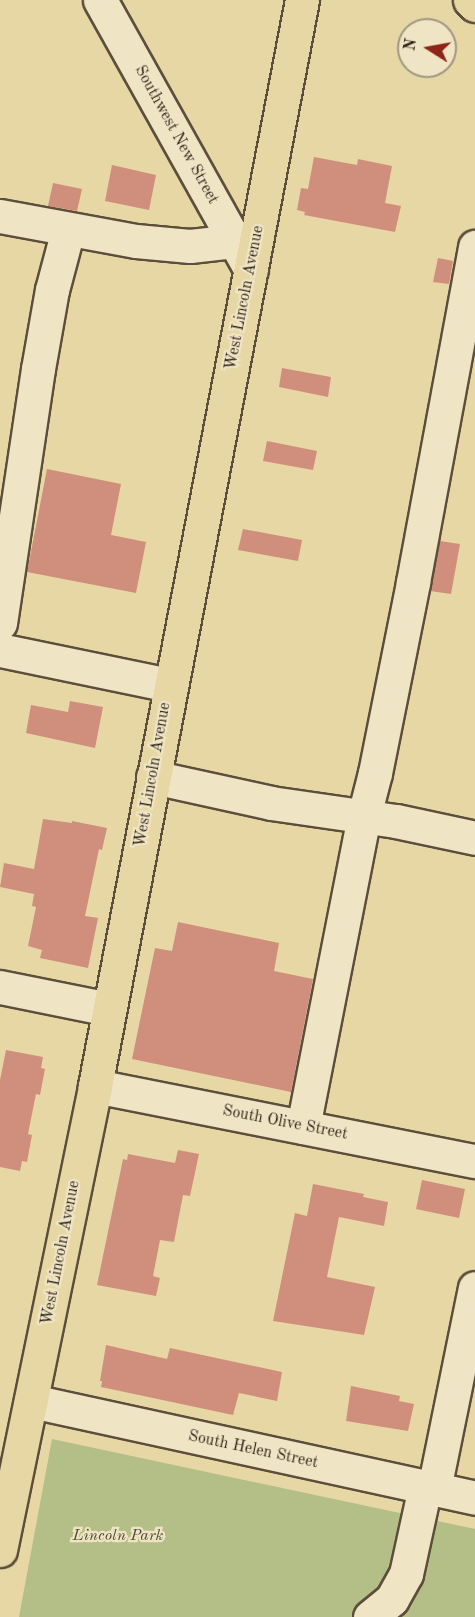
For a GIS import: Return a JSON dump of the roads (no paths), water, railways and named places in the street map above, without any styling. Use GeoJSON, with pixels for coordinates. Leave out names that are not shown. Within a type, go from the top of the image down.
{"type":"FeatureCollection","features":[{"type":"Feature","properties":{"kind":"main road","name":"West Lincoln Avenue"},"geometry":{"type":"LineString","coordinates":[[0,1550],[95,1086],[302,0]]}},
{"type":"Feature","properties":{"kind":"main road"},"geometry":{"type":"LineString","coordinates":[[470,0],[475,5]]}},
{"type":"Feature","properties":{"kind":"street","name":"Southwest New Street"},"geometry":{"type":"LineString","coordinates":[[100,0],[251,270]]}},
{"type":"Feature","properties":{"kind":"street"},"geometry":{"type":"LineString","coordinates":[[0,216],[68,230],[190,246],[234,240]]}},
{"type":"Feature","properties":{"kind":"street"},"geometry":{"type":"LineString","coordinates":[[0,623],[40,358],[52,290],[68,230]]}},
{"type":"Feature","properties":{"kind":"street"},"geometry":{"type":"LineString","coordinates":[[303,1127],[413,582],[475,247]]}},
{"type":"Feature","properties":{"kind":"street"},"geometry":{"type":"LineString","coordinates":[[0,650],[170,685]]}},
{"type":"Feature","properties":{"kind":"street"},"geometry":{"type":"LineString","coordinates":[[153,777],[271,802],[364,816],[475,838]]}},
{"type":"Feature","properties":{"kind":"street"},"geometry":{"type":"LineString","coordinates":[[0,987],[109,1009]]}},
{"type":"Feature","properties":{"kind":"street","name":"South Olive Street"},"geometry":{"type":"LineString","coordinates":[[95,1086],[475,1161]]}},
{"type":"Feature","properties":{"kind":"street"},"geometry":{"type":"LineString","coordinates":[[370,1617],[392,1599],[406,1574],[429,1488],[475,1288]]}},
{"type":"Feature","properties":{"kind":"street","name":"South Helen Street"},"geometry":{"type":"LineString","coordinates":[[31,1401],[475,1498]]}},
{"type":"Feature","properties":{"kind":"park label","name":"Lincoln Park"},"geometry":{"type":"Point","coordinates":[118,1536]}}]}
